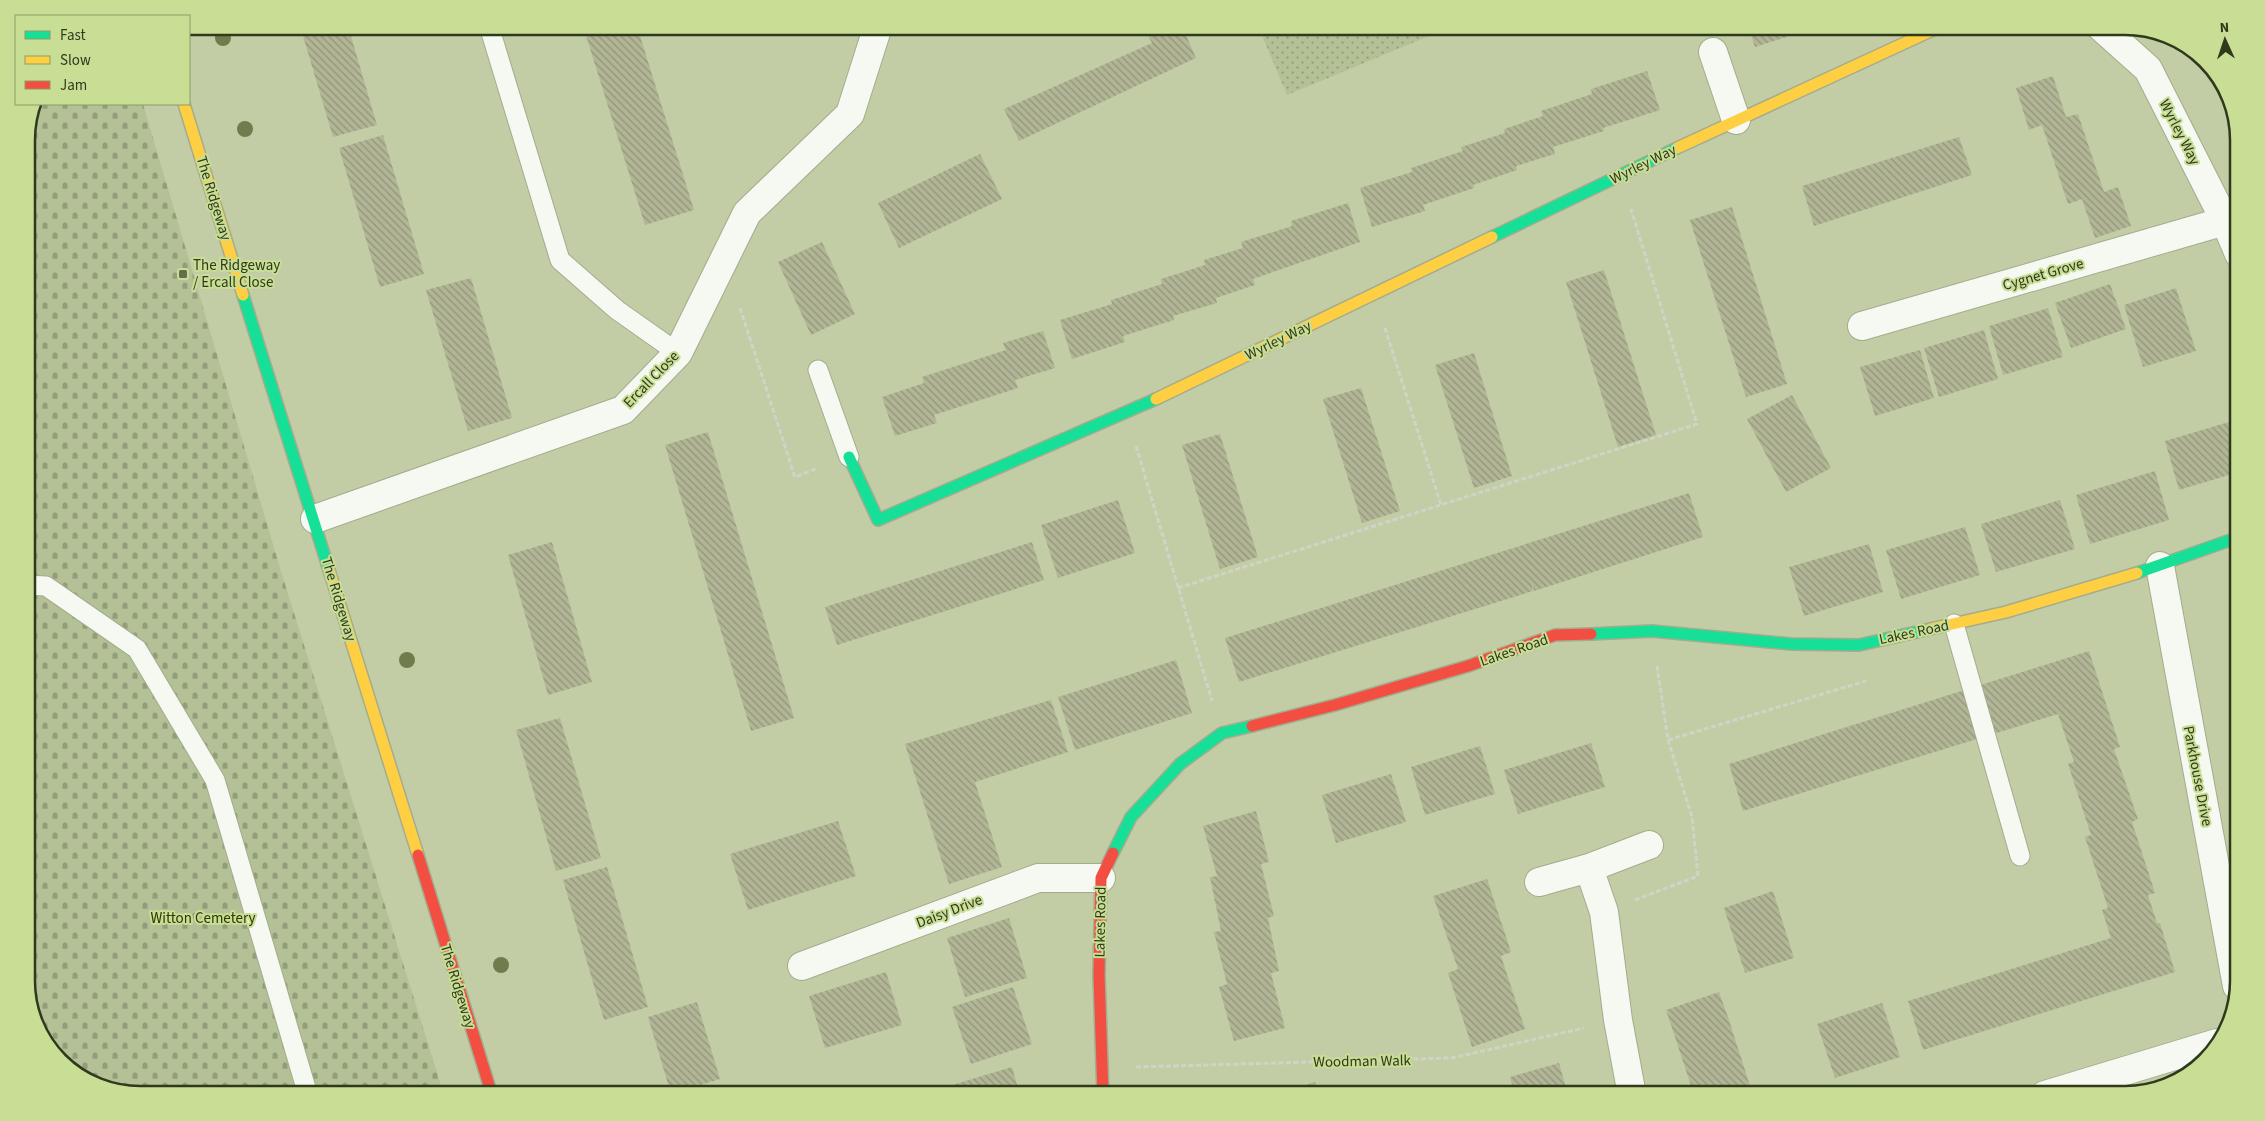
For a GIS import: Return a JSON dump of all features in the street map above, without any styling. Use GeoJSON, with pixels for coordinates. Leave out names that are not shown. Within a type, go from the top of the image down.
{"type":"FeatureCollection","features":[{"type":"Feature","properties":{"kind":"street","name":"Ercall Close"},"geometry":{"type":"LineString","coordinates":[[315,519],[623,410],[678,353],[747,214],[850,114],[875,35]]}},
{"type":"Feature","properties":{"kind":"street","name":"Wyrley Way"},"geometry":{"type":"LineString","coordinates":[[849,457],[878,520],[1126,413],[1736,120],[1922,35]]}},
{"type":"Feature","properties":{"kind":"street","name":"Wyrley Way"},"geometry":{"type":"LineString","coordinates":[[2110,35],[2148,70],[2230,234]]}},
{"type":"Feature","properties":{"kind":"street"},"geometry":{"type":"LineString","coordinates":[[1713,52],[1736,120]]}},
{"type":"Feature","properties":{"kind":"street","name":"The Ridgeway"},"geometry":{"type":"LineString","coordinates":[[184,105],[315,519],[489,1086]]}},
{"type":"Feature","properties":{"kind":"street","name":"Cygnet Grove"},"geometry":{"type":"LineString","coordinates":[[1862,326],[2225,221]]}},
{"type":"Feature","properties":{"kind":"street","name":"Lakes Road"},"geometry":{"type":"LineString","coordinates":[[1102,1086],[1099,975],[1101,878],[1131,817],[1180,764],[1222,733],[1335,705],[1468,666],[1554,635],[1652,631],[1791,644],[1859,645],[2006,612],[2160,566],[2230,540]]}},
{"type":"Feature","properties":{"kind":"street","name":"Parkhouse Drive"},"geometry":{"type":"LineString","coordinates":[[2160,566],[2230,943]]}},
{"type":"Feature","properties":{"kind":"street"},"geometry":{"type":"LineString","coordinates":[[1539,882],[1590,868],[1649,845]]}},
{"type":"Feature","properties":{"kind":"street"},"geometry":{"type":"LineString","coordinates":[[1590,868],[1604,912],[1618,1020],[1630,1086]]}},
{"type":"Feature","properties":{"kind":"street","name":"Daisy Drive"},"geometry":{"type":"LineString","coordinates":[[802,966],[1038,878],[1101,878]]}},
{"type":"Feature","properties":{"kind":"street"},"geometry":{"type":"LineString","coordinates":[[2074,1086],[2207,1046]]}},
{"type":"Feature","properties":{"kind":"lane"},"geometry":{"type":"LineString","coordinates":[[492,35],[560,260],[617,310],[678,353]]}},
{"type":"Feature","properties":{"kind":"lane"},"geometry":{"type":"LineString","coordinates":[[818,370],[849,457]]}},
{"type":"Feature","properties":{"kind":"lane"},"geometry":{"type":"LineString","coordinates":[[35,585],[46,586],[137,649],[215,780],[305,1086]]}},
{"type":"Feature","properties":{"kind":"lane"},"geometry":{"type":"LineString","coordinates":[[1954,624],[2020,856]]}},
{"type":"Feature","properties":{"kind":"path"},"geometry":{"type":"LineString","coordinates":[[1178,588],[1697,424],[1621,175]]}},
{"type":"Feature","properties":{"kind":"path"},"geometry":{"type":"LineString","coordinates":[[724,260],[795,477],[849,457]]}},
{"type":"Feature","properties":{"kind":"path"},"geometry":{"type":"LineString","coordinates":[[1375,294],[1441,505]]}},
{"type":"Feature","properties":{"kind":"path"},"geometry":{"type":"LineString","coordinates":[[1126,413],[1222,733]]}},
{"type":"Feature","properties":{"kind":"path"},"geometry":{"type":"LineString","coordinates":[[1604,912],[1698,876],[1692,817],[1668,740],[1652,631]]}},
{"type":"Feature","properties":{"kind":"path"},"geometry":{"type":"LineString","coordinates":[[1668,740],[1866,682],[1859,645]]}},
{"type":"Feature","properties":{"kind":"path","name":"Woodman Walk"},"geometry":{"type":"LineString","coordinates":[[1101,1068],[1452,1058],[1618,1020]]}},
{"type":"Feature","properties":{"kind":"green space"},"geometry":{"type":"Polygon","coordinates":[[[1262,35],[1431,35],[1287,95],[1262,35]]]}},
{"type":"Feature","properties":{"kind":"green space","name":"Witton Cemetery"},"geometry":{"type":"Polygon","coordinates":[[[41,105],[143,105],[280,568],[441,1086],[126,1085],[94,1075],[71,1060],[53,1039],[41,1015],[35,988],[35,133],[41,105]]]}},
{"type":"Feature","properties":{"kind":"building"},"geometry":{"type":"Polygon","coordinates":[[[303,35],[351,35],[377,125],[333,137],[303,35]]]}},
{"type":"Feature","properties":{"kind":"building"},"geometry":{"type":"Polygon","coordinates":[[[586,35],[640,35],[694,210],[645,225],[586,35]]]}},
{"type":"Feature","properties":{"kind":"building"},"geometry":{"type":"Polygon","coordinates":[[[1148,35],[1186,35],[1196,58],[1019,141],[1004,109],[1152,43],[1148,35]]]}},
{"type":"Feature","properties":{"kind":"building"},"geometry":{"type":"Polygon","coordinates":[[[1751,35],[1793,35],[1755,47],[1751,35]]]}},
{"type":"Feature","properties":{"kind":"building"},"geometry":{"type":"Polygon","coordinates":[[[1647,71],[1660,110],[1603,128],[1604,131],[1553,147],[1555,154],[1516,166],[1517,170],[1473,185],[1474,188],[1423,205],[1425,211],[1372,227],[1360,188],[1412,172],[1411,168],[1463,151],[1461,147],[1505,133],[1504,129],[1543,116],[1541,111],[1592,94],[1591,89],[1647,71]]]}},
{"type":"Feature","properties":{"kind":"building"},"geometry":{"type":"Polygon","coordinates":[[[2053,76],[2066,117],[2078,114],[2104,192],[2118,187],[2131,226],[2095,238],[2082,199],[2068,204],[2042,125],[2029,130],[2016,88],[2053,76]]]}},
{"type":"Feature","properties":{"kind":"building"},"geometry":{"type":"Polygon","coordinates":[[[383,135],[424,274],[380,287],[339,148],[383,135]]]}},
{"type":"Feature","properties":{"kind":"building"},"geometry":{"type":"Polygon","coordinates":[[[1959,137],[1972,175],[1814,226],[1802,186],[1959,137]]]}},
{"type":"Feature","properties":{"kind":"building"},"geometry":{"type":"Polygon","coordinates":[[[980,154],[1002,199],[899,248],[878,203],[980,154]]]}},
{"type":"Feature","properties":{"kind":"building"},"geometry":{"type":"Polygon","coordinates":[[[1348,203],[1360,242],[1253,279],[1255,285],[1216,298],[1217,303],[1173,316],[1174,320],[1123,336],[1125,342],[1072,359],[1060,320],[1112,304],[1111,300],[1162,284],[1161,279],[1205,265],[1204,260],[1243,248],[1241,242],[1292,226],[1291,221],[1348,203]]]}},
{"type":"Feature","properties":{"kind":"building"},"geometry":{"type":"Polygon","coordinates":[[[1732,207],[1787,384],[1746,397],[1690,220],[1732,207]]]}},
{"type":"Feature","properties":{"kind":"building"},"geometry":{"type":"Polygon","coordinates":[[[822,242],[855,314],[811,335],[778,262],[822,242]]]}},
{"type":"Feature","properties":{"kind":"building"},"geometry":{"type":"Polygon","coordinates":[[[1604,270],[1656,435],[1618,447],[1566,282],[1604,270]]]}},
{"type":"Feature","properties":{"kind":"building"},"geometry":{"type":"Polygon","coordinates":[[[471,278],[512,418],[468,431],[426,290],[471,278]]]}},
{"type":"Feature","properties":{"kind":"building"},"geometry":{"type":"Polygon","coordinates":[[[2110,284],[2126,329],[2071,348],[2055,303],[2110,284]]]}},
{"type":"Feature","properties":{"kind":"building"},"geometry":{"type":"Polygon","coordinates":[[[2176,288],[2196,351],[2143,367],[2124,305],[2176,288]]]}},
{"type":"Feature","properties":{"kind":"building"},"geometry":{"type":"Polygon","coordinates":[[[2048,308],[2063,357],[2003,375],[1989,326],[2048,308]]]}},
{"type":"Feature","properties":{"kind":"building"},"geometry":{"type":"Polygon","coordinates":[[[1984,330],[1998,379],[1939,397],[1924,348],[1984,330]]]}},
{"type":"Feature","properties":{"kind":"building"},"geometry":{"type":"Polygon","coordinates":[[[1043,331],[1055,368],[1015,380],[1018,388],[934,415],[937,423],[895,436],[882,397],[924,383],[922,377],[1006,350],[1003,343],[1043,331]]]}},
{"type":"Feature","properties":{"kind":"building"},"geometry":{"type":"Polygon","coordinates":[[[1920,350],[1934,398],[1875,416],[1860,367],[1920,350]]]}},
{"type":"Feature","properties":{"kind":"building"},"geometry":{"type":"Polygon","coordinates":[[[1474,353],[1512,476],[1474,488],[1435,365],[1474,353]]]}},
{"type":"Feature","properties":{"kind":"building"},"geometry":{"type":"Polygon","coordinates":[[[1361,388],[1400,511],[1362,523],[1323,399],[1361,388]]]}},
{"type":"Feature","properties":{"kind":"building"},"geometry":{"type":"Polygon","coordinates":[[[1792,395],[1831,468],[1786,492],[1747,419],[1792,395]]]}},
{"type":"Feature","properties":{"kind":"building"},"geometry":{"type":"Polygon","coordinates":[[[2230,422],[2230,475],[2179,490],[2165,441],[2230,422]]]}},
{"type":"Feature","properties":{"kind":"building"},"geometry":{"type":"Polygon","coordinates":[[[708,432],[794,718],[751,731],[665,445],[708,432]]]}},
{"type":"Feature","properties":{"kind":"building"},"geometry":{"type":"Polygon","coordinates":[[[1220,434],[1258,557],[1220,569],[1182,445],[1220,434]]]}},
{"type":"Feature","properties":{"kind":"building"},"geometry":{"type":"Polygon","coordinates":[[[2155,471],[2169,520],[2090,544],[2076,495],[2155,471]]]}},
{"type":"Feature","properties":{"kind":"building"},"geometry":{"type":"Polygon","coordinates":[[[1689,493],[1703,537],[1534,591],[1531,581],[1533,591],[1239,682],[1225,638],[1689,493]]]}},
{"type":"Feature","properties":{"kind":"building"},"geometry":{"type":"Polygon","coordinates":[[[1118,500],[1135,553],[1058,578],[1041,525],[1118,500]]]}},
{"type":"Feature","properties":{"kind":"building"},"geometry":{"type":"Polygon","coordinates":[[[2060,500],[2075,549],[1996,572],[1981,524],[2060,500]]]}},
{"type":"Feature","properties":{"kind":"building"},"geometry":{"type":"Polygon","coordinates":[[[1965,527],[1980,575],[1901,599],[1886,550],[1965,527]]]}},
{"type":"Feature","properties":{"kind":"building"},"geometry":{"type":"Polygon","coordinates":[[[552,542],[592,682],[548,695],[508,555],[552,542]]]}},
{"type":"Feature","properties":{"kind":"building"},"geometry":{"type":"Polygon","coordinates":[[[1032,542],[1044,580],[837,645],[825,607],[1032,542]]]}},
{"type":"Feature","properties":{"kind":"building"},"geometry":{"type":"Polygon","coordinates":[[[1869,544],[1883,592],[1804,616],[1789,567],[1869,544]]]}},
{"type":"Feature","properties":{"kind":"building"},"geometry":{"type":"Polygon","coordinates":[[[2089,651],[2120,747],[2114,749],[2138,819],[2132,822],[2155,893],[2148,895],[2157,923],[2160,923],[2175,972],[1923,1050],[1908,1001],[2111,938],[2102,910],[2108,908],[2085,837],[2091,835],[2068,764],[2074,762],[2058,714],[1743,811],[1729,764],[2089,651]]]}},
{"type":"Feature","properties":{"kind":"building"},"geometry":{"type":"Polygon","coordinates":[[[1176,660],[1192,713],[1075,750],[1058,697],[1176,660]]]}},
{"type":"Feature","properties":{"kind":"building"},"geometry":{"type":"Polygon","coordinates":[[[1051,700],[1068,752],[975,782],[1002,867],[949,884],[905,744],[1051,700]]]}},
{"type":"Feature","properties":{"kind":"building"},"geometry":{"type":"Polygon","coordinates":[[[560,718],[601,858],[556,871],[516,730],[560,718]]]}},
{"type":"Feature","properties":{"kind":"building"},"geometry":{"type":"Polygon","coordinates":[[[1591,743],[1605,787],[1518,814],[1504,770],[1591,743]]]}},
{"type":"Feature","properties":{"kind":"building"},"geometry":{"type":"Polygon","coordinates":[[[1480,746],[1495,794],[1425,815],[1411,767],[1480,746]]]}},
{"type":"Feature","properties":{"kind":"building"},"geometry":{"type":"Polygon","coordinates":[[[1391,774],[1406,822],[1336,843],[1322,795],[1391,774]]]}},
{"type":"Feature","properties":{"kind":"building"},"geometry":{"type":"Polygon","coordinates":[[[1256,811],[1269,862],[1261,864],[1274,916],[1268,918],[1279,971],[1271,973],[1285,1028],[1234,1041],[1219,987],[1227,984],[1214,932],[1221,931],[1210,877],[1217,876],[1203,826],[1256,811]]]}},
{"type":"Feature","properties":{"kind":"building"},"geometry":{"type":"Polygon","coordinates":[[[838,821],[856,876],[748,910],[730,854],[838,821]]]}},
{"type":"Feature","properties":{"kind":"building"},"geometry":{"type":"Polygon","coordinates":[[[607,867],[648,1007],[604,1020],[563,880],[607,867]]]}},
{"type":"Feature","properties":{"kind":"building"},"geometry":{"type":"Polygon","coordinates":[[[1487,879],[1511,952],[1501,956],[1525,1029],[1472,1047],[1448,973],[1458,969],[1433,896],[1487,879]]]}},
{"type":"Feature","properties":{"kind":"building"},"geometry":{"type":"Polygon","coordinates":[[[1773,891],[1794,958],[1745,973],[1724,908],[1773,891]]]}},
{"type":"Feature","properties":{"kind":"building"},"geometry":{"type":"Polygon","coordinates":[[[1009,918],[1027,978],[965,997],[947,938],[1009,918]]]}},
{"type":"Feature","properties":{"kind":"building"},"geometry":{"type":"Polygon","coordinates":[[[886,972],[902,1025],[825,1048],[809,996],[886,972]]]}},
{"type":"Feature","properties":{"kind":"building"},"geometry":{"type":"Polygon","coordinates":[[[1013,987],[1032,1044],[971,1064],[952,1007],[1013,987]]]}},
{"type":"Feature","properties":{"kind":"building"},"geometry":{"type":"Polygon","coordinates":[[[1719,992],[1750,1086],[1691,1086],[1666,1010],[1719,992]]]}},
{"type":"Feature","properties":{"kind":"building"},"geometry":{"type":"Polygon","coordinates":[[[697,1002],[720,1079],[697,1086],[669,1086],[648,1017],[697,1002]]]}},
{"type":"Feature","properties":{"kind":"building"},"geometry":{"type":"Polygon","coordinates":[[[1882,1003],[1900,1057],[1835,1078],[1817,1024],[1882,1003]]]}},
{"type":"Feature","properties":{"kind":"building"},"geometry":{"type":"Polygon","coordinates":[[[1559,1063],[1565,1086],[1512,1086],[1510,1077],[1559,1063]]]}},
{"type":"Feature","properties":{"kind":"building"},"geometry":{"type":"Polygon","coordinates":[[[1012,1067],[1017,1086],[952,1086],[1012,1067]]]}},
{"type":"Feature","properties":{"kind":"building"},"geometry":{"type":"Polygon","coordinates":[[[1315,1082],[1316,1086],[1302,1086],[1315,1082]]]}},
{"type":"Feature","properties":{"kind":"traffic: fast"},"geometry":{"type":"LineString","coordinates":[[1492,237],[1677,148]]}},
{"type":"Feature","properties":{"kind":"traffic: fast"},"geometry":{"type":"LineString","coordinates":[[243,295],[329,570]]}},
{"type":"Feature","properties":{"kind":"traffic: fast"},"geometry":{"type":"LineString","coordinates":[[849,457],[878,520],[1156,399]]}},
{"type":"Feature","properties":{"kind":"traffic: fast"},"geometry":{"type":"LineString","coordinates":[[2137,573],[2230,540]]}},
{"type":"Feature","properties":{"kind":"traffic: fast"},"geometry":{"type":"LineString","coordinates":[[1591,634],[1652,631],[1791,644],[1859,645],[1930,629]]}},
{"type":"Feature","properties":{"kind":"traffic: fast"},"geometry":{"type":"LineString","coordinates":[[1113,853],[1131,817],[1180,764],[1222,733],[1252,726]]}},
{"type":"Feature","properties":{"kind":"traffic: slow"},"geometry":{"type":"LineString","coordinates":[[1677,148],[1922,35]]}},
{"type":"Feature","properties":{"kind":"traffic: slow"},"geometry":{"type":"LineString","coordinates":[[184,105],[243,295]]}},
{"type":"Feature","properties":{"kind":"traffic: slow"},"geometry":{"type":"LineString","coordinates":[[1156,399],[1492,237]]}},
{"type":"Feature","properties":{"kind":"traffic: slow"},"geometry":{"type":"LineString","coordinates":[[329,570],[418,855]]}},
{"type":"Feature","properties":{"kind":"traffic: slow"},"geometry":{"type":"LineString","coordinates":[[1930,629],[2006,612],[2137,573]]}},
{"type":"Feature","properties":{"kind":"traffic: jam"},"geometry":{"type":"LineString","coordinates":[[1252,726],[1335,705],[1468,666],[1555,635],[1591,634]]}},
{"type":"Feature","properties":{"kind":"traffic: jam"},"geometry":{"type":"LineString","coordinates":[[1103,1086],[1099,975],[1101,878],[1113,853]]}},
{"type":"Feature","properties":{"kind":"traffic: jam"},"geometry":{"type":"LineString","coordinates":[[418,855],[489,1086]]}},
{"type":"Feature","properties":{"kind":"place","name":"The Ridgeway / Ercall Close"},"geometry":{"type":"Point","coordinates":[183,274]}}]}
